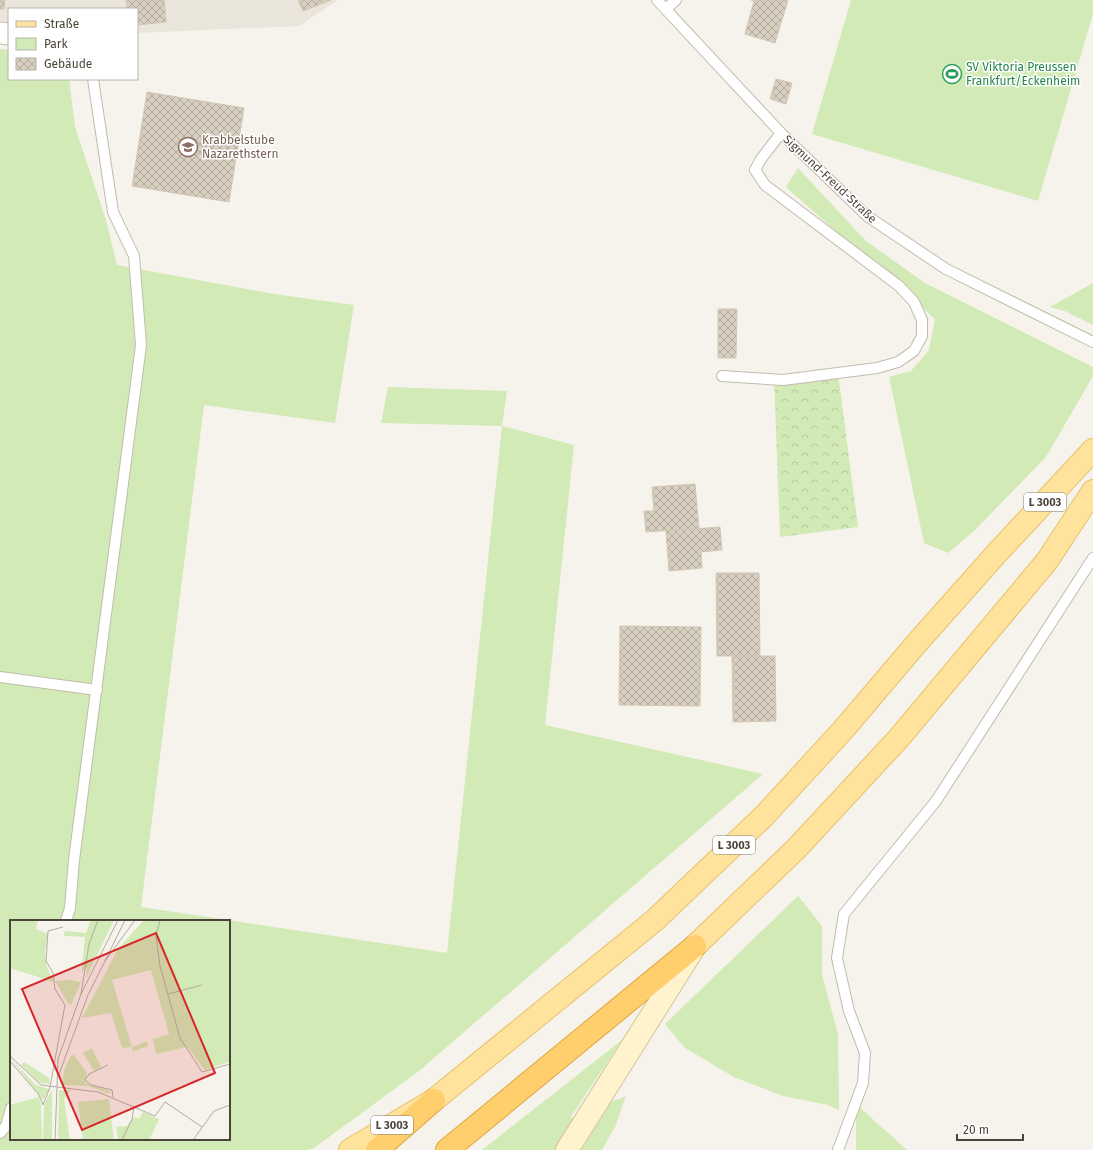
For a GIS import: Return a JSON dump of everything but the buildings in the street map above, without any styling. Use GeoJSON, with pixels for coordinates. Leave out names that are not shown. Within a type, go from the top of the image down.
{"type":"FeatureCollection","features":[{"type":"Feature","properties":{"kind":"highway"},"geometry":{"type":"LineString","coordinates":[[447,1150],[695,946]]}},
{"type":"Feature","properties":{"kind":"highway"},"geometry":{"type":"LineString","coordinates":[[377,1150],[434,1100]]}},
{"type":"Feature","properties":{"kind":"main road","name":"L 3003"},"geometry":{"type":"LineString","coordinates":[[350,1150],[434,1100],[655,920],[764,816],[843,730],[921,638],[1093,450]]}},
{"type":"Feature","properties":{"kind":"main road","name":"L 3003"},"geometry":{"type":"LineString","coordinates":[[567,1150],[695,946],[796,849],[899,738],[1015,602],[1047,561],[1093,491]]}},
{"type":"Feature","properties":{"kind":"lane","name":"Sigmund-Freud-Straße"},"geometry":{"type":"LineString","coordinates":[[658,0],[781,133],[867,216],[946,269],[1093,342]]}},
{"type":"Feature","properties":{"kind":"lane"},"geometry":{"type":"LineString","coordinates":[[666,9],[676,0]]}},
{"type":"Feature","properties":{"kind":"lane"},"geometry":{"type":"LineString","coordinates":[[66,920],[70,908],[74,860],[97,690],[140,345],[134,256],[113,212],[93,80]]}},
{"type":"Feature","properties":{"kind":"lane"},"geometry":{"type":"LineString","coordinates":[[722,376],[783,380],[877,368],[898,362],[914,351],[922,336],[922,320],[914,302],[899,286],[765,185],[756,170],[761,159],[781,133]]}},
{"type":"Feature","properties":{"kind":"lane"},"geometry":{"type":"LineString","coordinates":[[838,1150],[863,1083],[866,1053],[849,1011],[837,958],[844,914],[936,801],[1093,558]]}},
{"type":"Feature","properties":{"kind":"lane"},"geometry":{"type":"LineString","coordinates":[[0,676],[97,690]]}},
{"type":"Feature","properties":{"kind":"lane"},"geometry":{"type":"LineString","coordinates":[[0,1133],[6,1126],[10,1112]]}},
{"type":"Feature","properties":{"kind":"shaded area"},"geometry":{"type":"Polygon","coordinates":[[[0,0],[338,0],[299,26],[138,33],[138,8],[8,8],[8,22],[0,21],[0,0]]]}},
{"type":"Feature","properties":{"kind":"green space","name":"SV Viktoria Preussen Frankfurt/Eckenheim"},"geometry":{"type":"Polygon","coordinates":[[[851,0],[1093,0],[1093,14],[1038,201],[812,134],[851,0]]]}},
{"type":"Feature","properties":{"kind":"green space"},"geometry":{"type":"Polygon","coordinates":[[[0,49],[8,50],[8,80],[69,80],[75,127],[106,220],[117,265],[274,294],[354,305],[335,423],[204,405],[141,907],[227,920],[10,920],[10,1140],[230,1140],[230,920],[447,953],[502,426],[574,445],[545,725],[763,774],[419,1071],[314,1148],[308,1150],[0,1150],[0,49]]]}},
{"type":"Feature","properties":{"kind":"green space"},"geometry":{"type":"Polygon","coordinates":[[[798,168],[866,241],[925,283],[1093,367],[1093,376],[1046,457],[974,531],[948,553],[924,543],[889,377],[911,371],[929,350],[935,319],[786,187],[798,168]]]}},
{"type":"Feature","properties":{"kind":"green space"},"geometry":{"type":"Polygon","coordinates":[[[1093,283],[1093,325],[1065,311],[1050,307],[1093,283]]]}},
{"type":"Feature","properties":{"kind":"green space"},"geometry":{"type":"Polygon","coordinates":[[[838,373],[858,527],[780,537],[774,377],[838,373]]]}},
{"type":"Feature","properties":{"kind":"green space"},"geometry":{"type":"Polygon","coordinates":[[[388,387],[507,391],[502,426],[381,423],[388,387]]]}},
{"type":"Feature","properties":{"kind":"green space"},"geometry":{"type":"Polygon","coordinates":[[[798,896],[822,926],[822,975],[838,1034],[839,1110],[828,1105],[783,1096],[734,1077],[685,1048],[665,1024],[798,896]]]}},
{"type":"Feature","properties":{"kind":"green space"},"geometry":{"type":"Polygon","coordinates":[[[622,1040],[570,1118],[626,1096],[615,1127],[602,1150],[482,1150],[622,1040]]]}},
{"type":"Feature","properties":{"kind":"green space"},"geometry":{"type":"Polygon","coordinates":[[[856,1104],[907,1150],[856,1150],[856,1104]]]}},
{"type":"Feature","properties":{"kind":"place","name":"SV Viktoria Preussen Frankfurt/Eckenheim"},"geometry":{"type":"Point","coordinates":[952,74]}},
{"type":"Feature","properties":{"kind":"place","name":"Krabbelstube Nazarethstern"},"geometry":{"type":"Point","coordinates":[188,147]}}]}
